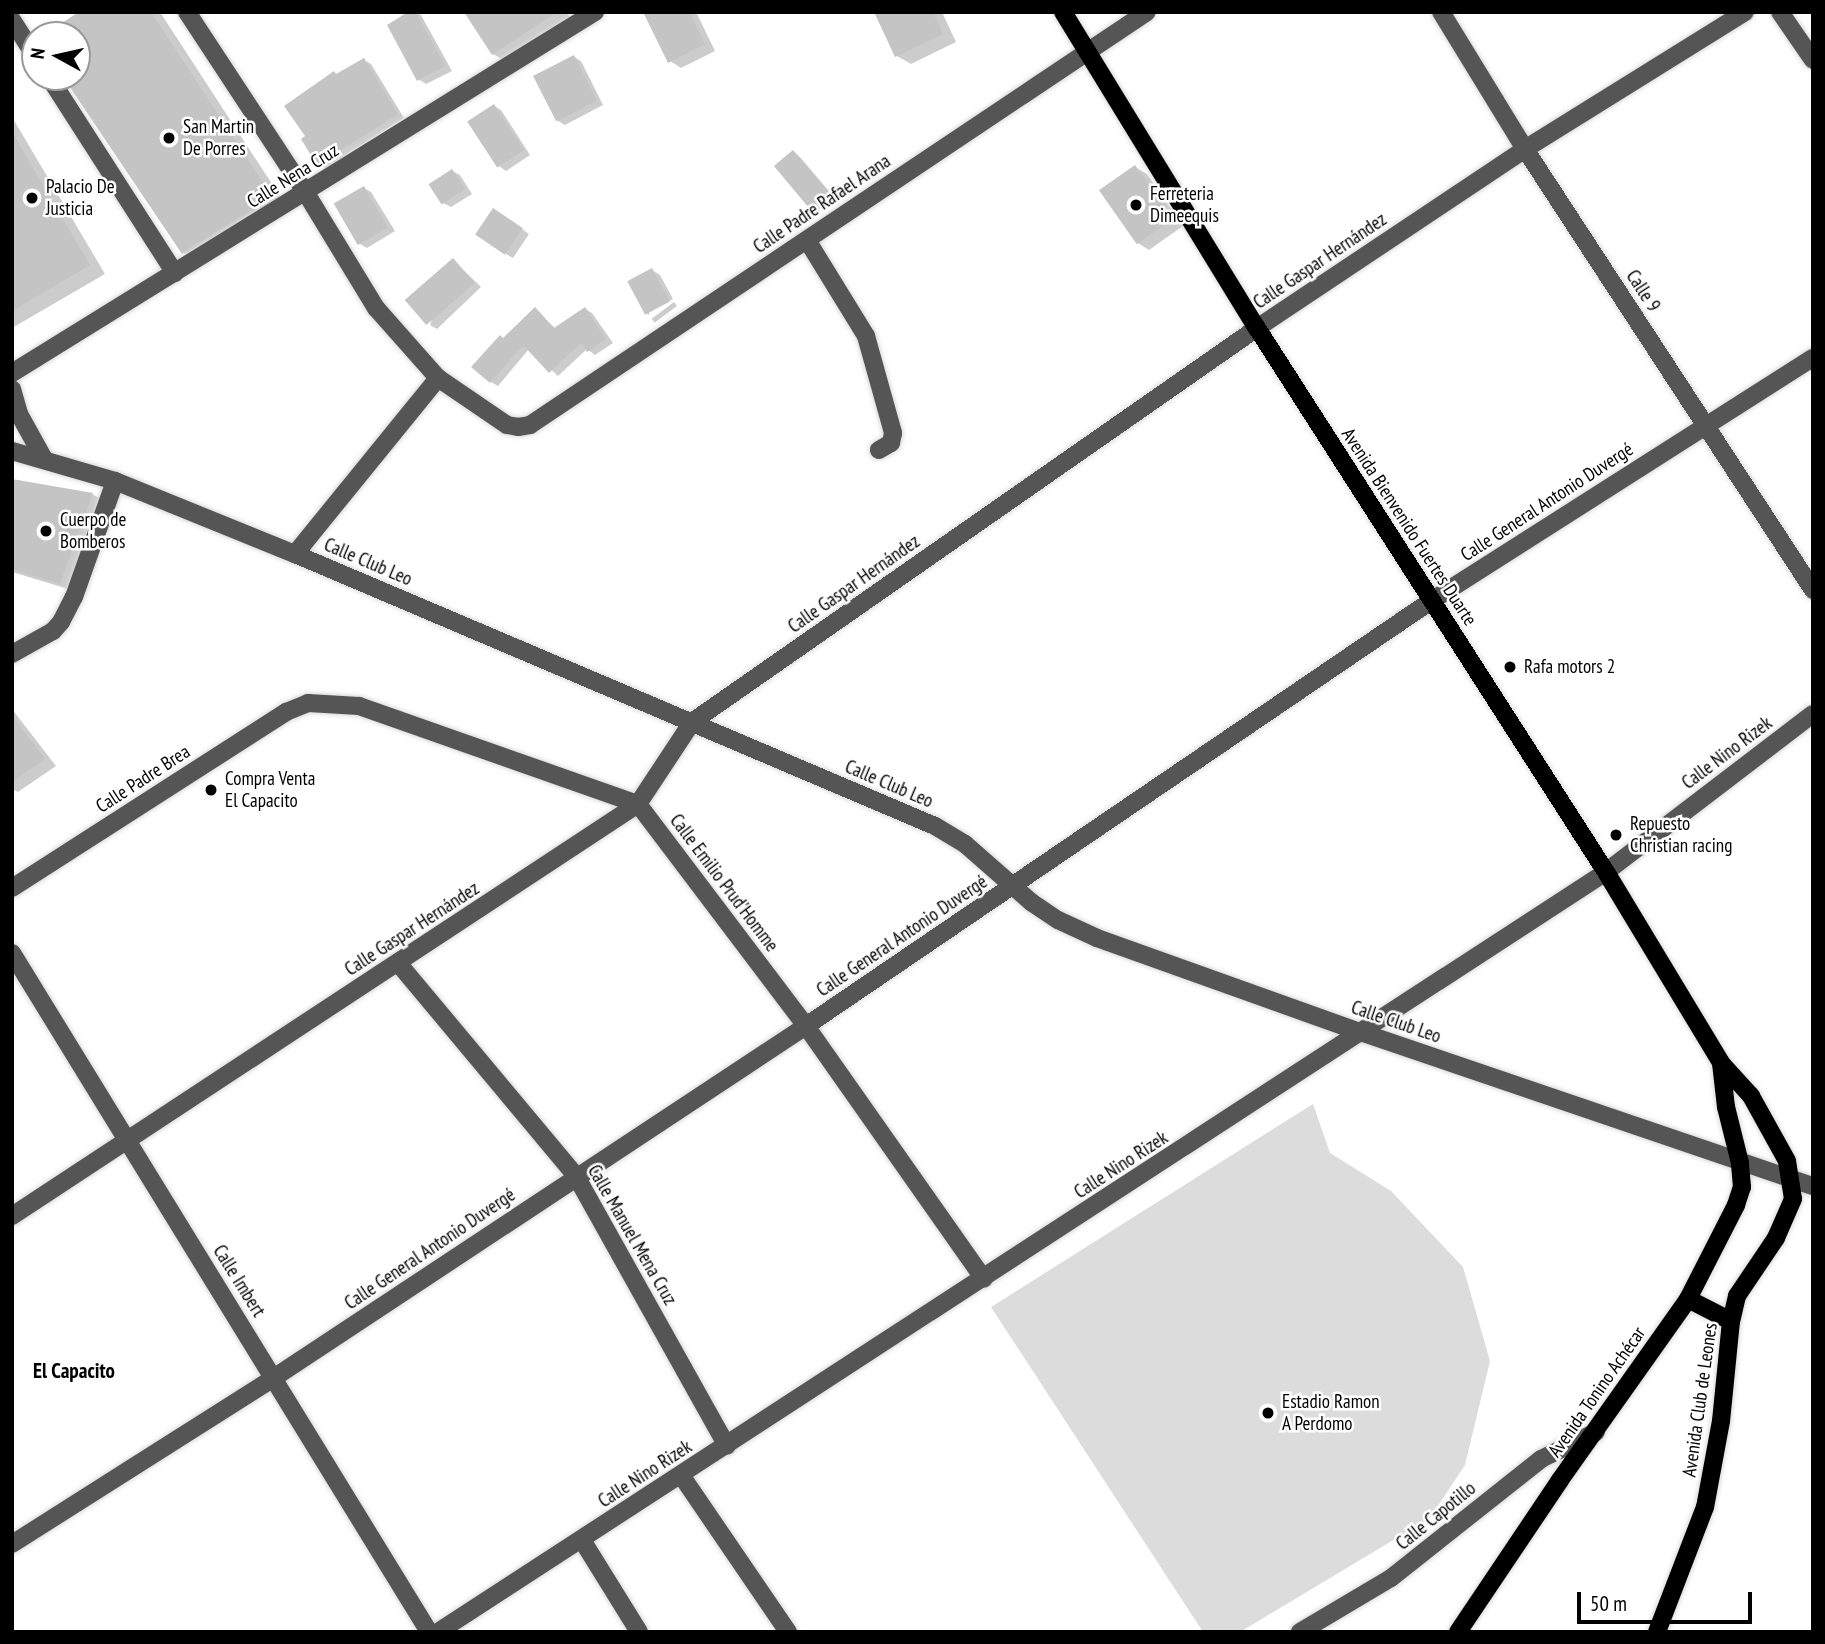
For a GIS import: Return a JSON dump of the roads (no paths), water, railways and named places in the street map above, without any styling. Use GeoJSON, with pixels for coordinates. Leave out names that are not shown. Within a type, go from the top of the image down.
{"type":"FeatureCollection","features":[{"type":"Feature","properties":{"kind":"main road","name":"Avenida Bienvenido Fuertes Duarte"},"geometry":{"type":"LineString","coordinates":[[1063,12],[1257,328],[1606,872],[1721,1063],[1751,1096],[1773,1131],[1793,1180]]}},
{"type":"Feature","properties":{"kind":"main road","name":"Avenida Bienvenido Fuertes Duarte"},"geometry":{"type":"LineString","coordinates":[[1721,1063],[1726,1107],[1740,1163]]}},
{"type":"Feature","properties":{"kind":"main road","name":"Avenida Tonino Achécar"},"geometry":{"type":"LineString","coordinates":[[1458,1632],[1560,1480],[1688,1299],[1736,1205],[1742,1187],[1740,1163]]}},
{"type":"Feature","properties":{"kind":"main road","name":"Avenida Club de Leones"},"geometry":{"type":"LineString","coordinates":[[1657,1632],[1705,1507],[1721,1421],[1731,1321],[1738,1296],[1788,1216],[1793,1199],[1793,1180]]}},
{"type":"Feature","properties":{"kind":"main road"},"geometry":{"type":"LineString","coordinates":[[1688,1299],[1731,1321]]}},
{"type":"Feature","properties":{"kind":"street"},"geometry":{"type":"LineString","coordinates":[[187,12],[306,192],[376,308],[438,378],[295,554]]}},
{"type":"Feature","properties":{"kind":"street","name":"Calle Nena Cruz"},"geometry":{"type":"LineString","coordinates":[[12,373],[594,12]]}},
{"type":"Feature","properties":{"kind":"street","name":"Calle Padre Rafael Arana"},"geometry":{"type":"LineString","coordinates":[[438,378],[507,425],[530,425],[1147,12]]}},
{"type":"Feature","properties":{"kind":"street","name":"Calle 9"},"geometry":{"type":"LineString","coordinates":[[1441,12],[1525,149],[1813,590]]}},
{"type":"Feature","properties":{"kind":"street","name":"Calle Gaspar Hernández"},"geometry":{"type":"LineString","coordinates":[[12,1216],[638,804],[692,722],[1257,328],[1525,149],[1745,12]]}},
{"type":"Feature","properties":{"kind":"street"},"geometry":{"type":"LineString","coordinates":[[1780,12],[1813,60]]}},
{"type":"Feature","properties":{"kind":"street"},"geometry":{"type":"LineString","coordinates":[[58,91],[175,274]]}},
{"type":"Feature","properties":{"kind":"street"},"geometry":{"type":"LineString","coordinates":[[807,240],[866,336],[892,433],[891,443],[879,450]]}},
{"type":"Feature","properties":{"kind":"street","name":"Calle General Antonio Duvergé"},"geometry":{"type":"LineString","coordinates":[[12,1544],[275,1377],[806,1026],[1431,601],[1813,358]]}},
{"type":"Feature","properties":{"kind":"street"},"geometry":{"type":"LineString","coordinates":[[12,389],[19,414],[44,458]]}},
{"type":"Feature","properties":{"kind":"street","name":"Calle Club Leo"},"geometry":{"type":"LineString","coordinates":[[12,451],[44,458],[115,481],[295,554],[935,825],[965,844],[1013,886],[1058,920],[1097,938],[1363,1033],[1813,1186]]}},
{"type":"Feature","properties":{"kind":"street"},"geometry":{"type":"LineString","coordinates":[[12,654],[53,631],[61,622],[74,597],[115,481]]}},
{"type":"Feature","properties":{"kind":"street","name":"Calle Padre Brea"},"geometry":{"type":"LineString","coordinates":[[12,888],[297,706],[331,702],[359,706],[638,804]]}},
{"type":"Feature","properties":{"kind":"street","name":"Calle Nino Rizek"},"geometry":{"type":"LineString","coordinates":[[438,1632],[1363,1033],[1606,872],[1813,714]]}},
{"type":"Feature","properties":{"kind":"street","name":"Calle Emilio Prud'Homme"},"geometry":{"type":"LineString","coordinates":[[638,804],[806,1026],[984,1279]]}},
{"type":"Feature","properties":{"kind":"street","name":"Calle Imbert"},"geometry":{"type":"LineString","coordinates":[[12,953],[275,1377],[429,1632]]}},
{"type":"Feature","properties":{"kind":"street","name":"Calle Manuel Mena Cruz"},"geometry":{"type":"LineString","coordinates":[[398,964],[576,1176],[727,1446]]}},
{"type":"Feature","properties":{"kind":"street","name":"Calle Capotillo"},"geometry":{"type":"LineString","coordinates":[[1300,1632],[1391,1578],[1541,1459],[1596,1432]]}},
{"type":"Feature","properties":{"kind":"street"},"geometry":{"type":"LineString","coordinates":[[1541,1459],[1560,1480]]}},
{"type":"Feature","properties":{"kind":"street"},"geometry":{"type":"LineString","coordinates":[[681,1475],[788,1632]]}},
{"type":"Feature","properties":{"kind":"street"},"geometry":{"type":"LineString","coordinates":[[582,1539],[639,1632]]}},
{"type":"Feature","properties":{"kind":"place","name":"San Martin De Porres"},"geometry":{"type":"Point","coordinates":[169,138]}},
{"type":"Feature","properties":{"kind":"place","name":"Palacio De Justicia"},"geometry":{"type":"Point","coordinates":[32,198]}},
{"type":"Feature","properties":{"kind":"place","name":"Ferreteria Dimeequis"},"geometry":{"type":"Point","coordinates":[1136,205]}},
{"type":"Feature","properties":{"kind":"place","name":"Cuerpo de Bomberos"},"geometry":{"type":"Point","coordinates":[46,531]}},
{"type":"Feature","properties":{"kind":"place","name":"Rafa motors 2"},"geometry":{"type":"Point","coordinates":[1510,667]}},
{"type":"Feature","properties":{"kind":"place","name":"Compra Venta El Capacito"},"geometry":{"type":"Point","coordinates":[211,790]}},
{"type":"Feature","properties":{"kind":"place","name":"Repuesto Christian racing"},"geometry":{"type":"Point","coordinates":[1616,835]}},
{"type":"Feature","properties":{"kind":"place","name":"Estadio Ramon A Perdomo"},"geometry":{"type":"Point","coordinates":[1268,1413]}},
{"type":"Feature","properties":{"kind":"district","name":"El Capacito"},"geometry":{"type":"Point","coordinates":[74,1371]}}]}
